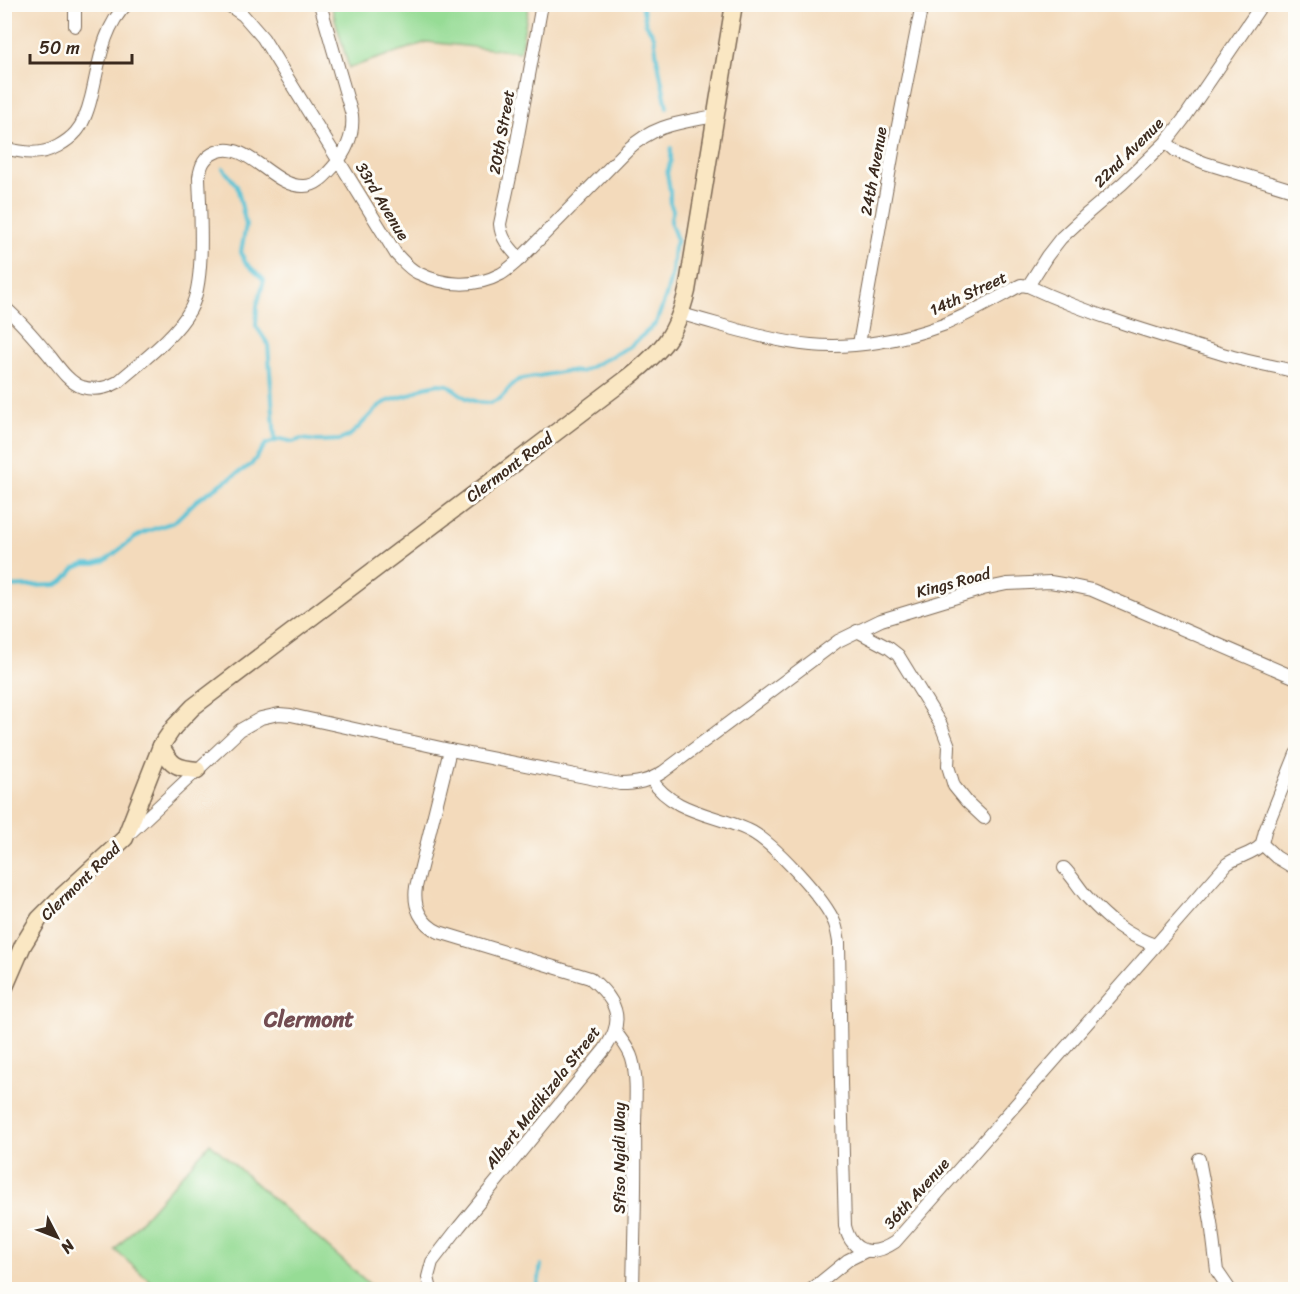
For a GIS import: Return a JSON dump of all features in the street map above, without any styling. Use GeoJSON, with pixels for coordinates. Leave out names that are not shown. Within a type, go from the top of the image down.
{"type":"FeatureCollection","features":[{"type":"Feature","properties":{"kind":"street"},"geometry":{"type":"LineString","coordinates":[[75,4],[75,26]]}},
{"type":"Feature","properties":{"kind":"street"},"geometry":{"type":"LineString","coordinates":[[4,148],[37,154],[65,142],[77,131],[88,110],[107,34],[127,4]]}},
{"type":"Feature","properties":{"kind":"street"},"geometry":{"type":"LineString","coordinates":[[227,4],[243,15],[263,38],[339,159],[352,134],[352,115],[320,4]]}},
{"type":"Feature","properties":{"kind":"street","name":"20th Street"},"geometry":{"type":"LineString","coordinates":[[520,259],[503,239],[500,224],[542,4]]}},
{"type":"Feature","properties":{"kind":"street","name":"Clermont Road"},"geometry":{"type":"LineString","coordinates":[[125,838],[161,746],[193,706],[649,361],[669,338],[681,314],[687,291],[734,4]]}},
{"type":"Feature","properties":{"kind":"street","name":"24th Avenue"},"geometry":{"type":"LineString","coordinates":[[859,344],[922,4]]}},
{"type":"Feature","properties":{"kind":"street","name":"22nd Avenue"},"geometry":{"type":"LineString","coordinates":[[1028,286],[1061,238],[1166,142],[1262,4]]}},
{"type":"Feature","properties":{"kind":"street","name":"33rd Avenue"},"geometry":{"type":"LineString","coordinates":[[4,308],[24,326],[65,375],[76,384],[93,389],[109,386],[118,382],[167,338],[184,320],[195,301],[201,248],[199,177],[206,157],[221,149],[251,158],[295,186],[311,185],[318,181],[339,159],[396,254],[406,265],[418,273],[443,282],[468,284],[501,274],[520,259],[627,150],[644,136],[664,126],[715,116]]}},
{"type":"Feature","properties":{"kind":"street"},"geometry":{"type":"LineString","coordinates":[[1166,142],[1176,151],[1205,163],[1296,191]]}},
{"type":"Feature","properties":{"kind":"street","name":"14th Street"},"geometry":{"type":"LineString","coordinates":[[681,314],[780,340],[810,345],[859,344],[884,341],[942,325],[982,307],[1021,285],[1076,307],[1235,358],[1296,372]]}},
{"type":"Feature","properties":{"kind":"street","name":"Kings Road"},"geometry":{"type":"LineString","coordinates":[[651,779],[831,645],[881,620],[1007,584],[1050,582],[1082,588],[1112,598],[1296,678]]}},
{"type":"Feature","properties":{"kind":"street"},"geometry":{"type":"LineString","coordinates":[[857,631],[898,655],[941,725],[949,746],[948,766],[954,786],[984,818]]}},
{"type":"Feature","properties":{"kind":"street","name":"Clermont Road"},"geometry":{"type":"LineString","coordinates":[[4,989],[23,945],[39,920],[240,730],[261,718],[279,714],[291,715],[620,784],[639,783],[651,779]]}},
{"type":"Feature","properties":{"kind":"street"},"geometry":{"type":"LineString","coordinates":[[161,746],[168,759],[176,766],[197,770]]}},
{"type":"Feature","properties":{"kind":"street","name":"Albert Madikizela Street"},"geometry":{"type":"LineString","coordinates":[[431,1290],[428,1277],[432,1262],[604,1049],[615,1031],[616,1014],[611,999],[590,978],[439,932],[427,925],[419,914],[415,897],[416,887],[450,750]]}},
{"type":"Feature","properties":{"kind":"street"},"geometry":{"type":"LineString","coordinates":[[1296,754],[1262,844],[1276,857],[1296,869]]}},
{"type":"Feature","properties":{"kind":"street"},"geometry":{"type":"LineString","coordinates":[[651,779],[657,788],[682,806],[745,828],[759,836],[805,881],[836,925],[839,942],[845,1226],[853,1242],[866,1251]]}},
{"type":"Feature","properties":{"kind":"street","name":"36th Avenue"},"geometry":{"type":"LineString","coordinates":[[812,1290],[848,1260],[866,1251],[876,1252],[895,1242],[1227,864],[1262,844]]}},
{"type":"Feature","properties":{"kind":"street"},"geometry":{"type":"LineString","coordinates":[[1064,868],[1075,879],[1086,896],[1116,925],[1132,936],[1155,945]]}},
{"type":"Feature","properties":{"kind":"street","name":"Sfiso Ngidi Way"},"geometry":{"type":"LineString","coordinates":[[615,1031],[626,1046],[634,1067],[633,1290]]}},
{"type":"Feature","properties":{"kind":"street"},"geometry":{"type":"LineString","coordinates":[[1199,1159],[1211,1222],[1217,1271],[1230,1290]]}},
{"type":"Feature","properties":{"kind":"green space"},"geometry":{"type":"Polygon","coordinates":[[[331,4],[529,5],[520,52],[427,42],[349,68],[331,4]]]}},
{"type":"Feature","properties":{"kind":"green space"},"geometry":{"type":"Polygon","coordinates":[[[210,1143],[375,1289],[159,1289],[115,1250],[210,1143]]]}},
{"type":"Feature","properties":{"kind":"waterway"},"geometry":{"type":"LineString","coordinates":[[642,4],[646,24],[654,36],[667,107]]}},
{"type":"Feature","properties":{"kind":"waterway"},"geometry":{"type":"LineString","coordinates":[[4,587],[57,585],[65,580],[75,568],[105,561],[134,538],[174,522],[197,500],[251,465],[266,444],[281,439],[293,442],[301,439],[340,440],[349,436],[379,406],[424,387],[439,384],[448,385],[466,398],[490,403],[501,398],[518,380],[566,371],[581,372],[629,347],[656,323],[672,272],[674,247],[677,240],[671,224],[673,210],[670,203],[667,173],[671,160],[671,148]]}},
{"type":"Feature","properties":{"kind":"waterway"},"geometry":{"type":"LineString","coordinates":[[223,168],[237,186],[246,225],[241,252],[245,262],[264,280],[257,306],[256,326],[268,344],[275,441]]}},
{"type":"Feature","properties":{"kind":"waterway"},"geometry":{"type":"LineString","coordinates":[[537,1290],[541,1265]]}},
{"type":"Feature","properties":{"kind":"district","name":"Clermont"},"geometry":{"type":"Point","coordinates":[309,1019]}}]}
